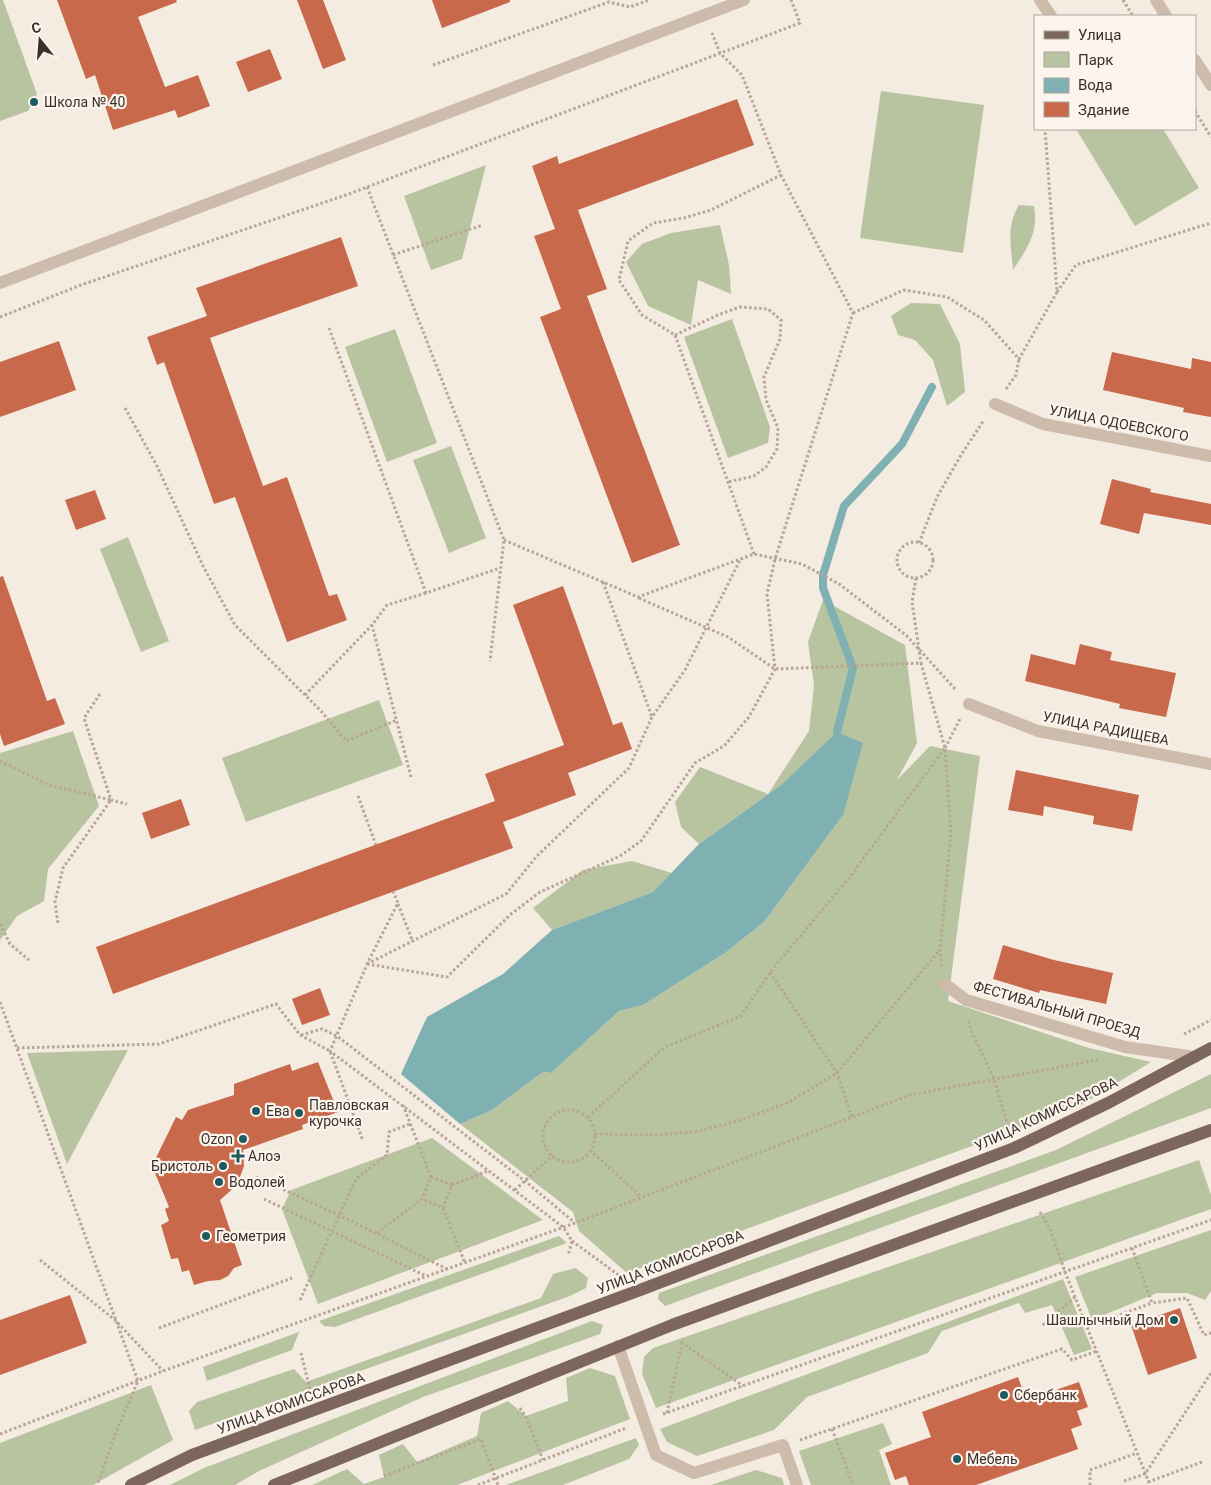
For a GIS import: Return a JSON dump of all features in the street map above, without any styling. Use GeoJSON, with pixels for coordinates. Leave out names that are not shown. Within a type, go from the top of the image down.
{"type":"FeatureCollection","features":[{"type":"Feature","properties":{"kind":"main road","name":"УЛИЦА КОМИССАРОВА"},"geometry":{"type":"LineString","coordinates":[[131,1485],[192,1455],[640,1290],[1014,1148],[1108,1104],[1211,1048]]}},
{"type":"Feature","properties":{"kind":"main road"},"geometry":{"type":"LineString","coordinates":[[274,1485],[672,1325],[1211,1130]]}},
{"type":"Feature","properties":{"kind":"street"},"geometry":{"type":"LineString","coordinates":[[0,283],[744,0]]}},
{"type":"Feature","properties":{"kind":"street"},"geometry":{"type":"LineString","coordinates":[[1040,0],[1050,15]]}},
{"type":"Feature","properties":{"kind":"street"},"geometry":{"type":"LineString","coordinates":[[1156,0],[1165,15]]}},
{"type":"Feature","properties":{"kind":"street"},"geometry":{"type":"LineString","coordinates":[[1196,62],[1211,85]]}},
{"type":"Feature","properties":{"kind":"street","name":"УЛИЦА ОДОЕВСКОГО"},"geometry":{"type":"LineString","coordinates":[[995,404],[1043,424],[1211,456]]}},
{"type":"Feature","properties":{"kind":"street","name":"УЛИЦА РАДИЩЕВА"},"geometry":{"type":"LineString","coordinates":[[969,704],[1038,731],[1211,764]]}},
{"type":"Feature","properties":{"kind":"street","name":"ФЕСТИВАЛЬНЫЙ ПРОЕЗД"},"geometry":{"type":"LineString","coordinates":[[945,984],[966,1000],[1126,1047],[1195,1057]]}},
{"type":"Feature","properties":{"kind":"street"},"geometry":{"type":"LineString","coordinates":[[618,1346],[656,1455],[694,1474],[783,1446],[797,1485]]}},
{"type":"Feature","properties":{"kind":"path"},"geometry":{"type":"LineString","coordinates":[[433,65],[609,2],[630,7],[648,0]]}},
{"type":"Feature","properties":{"kind":"path"},"geometry":{"type":"LineString","coordinates":[[0,317],[81,285],[367,187],[800,23],[791,0]]}},
{"type":"Feature","properties":{"kind":"path"},"geometry":{"type":"LineString","coordinates":[[1123,0],[1133,15]]}},
{"type":"Feature","properties":{"kind":"path"},"geometry":{"type":"LineString","coordinates":[[367,964],[447,976],[511,914],[540,892],[620,856],[641,841],[695,763],[724,746],[749,717],[774,669],[767,594],[775,558],[853,314],[781,175],[742,75],[720,53]]}},
{"type":"Feature","properties":{"kind":"path"},"geometry":{"type":"LineString","coordinates":[[1196,113],[1211,137]]}},
{"type":"Feature","properties":{"kind":"path"},"geometry":{"type":"LineString","coordinates":[[1045,130],[1057,292]]}},
{"type":"Feature","properties":{"kind":"path"},"geometry":{"type":"LineString","coordinates":[[754,554],[675,334],[642,315],[619,280],[628,241],[653,222],[684,218],[711,210],[781,175]]}},
{"type":"Feature","properties":{"kind":"path"},"geometry":{"type":"LineString","coordinates":[[367,187],[504,540],[490,661]]}},
{"type":"Feature","properties":{"kind":"path"},"geometry":{"type":"LineString","coordinates":[[919,543],[937,497],[961,455],[1016,375],[1018,359],[1057,292],[1076,265],[1211,222]]}},
{"type":"Feature","properties":{"kind":"path"},"geometry":{"type":"LineString","coordinates":[[393,255],[483,225]]}},
{"type":"Feature","properties":{"kind":"path"},"geometry":{"type":"LineString","coordinates":[[853,314],[904,290],[947,297],[984,320],[1018,359]]}},
{"type":"Feature","properties":{"kind":"path"},"geometry":{"type":"LineString","coordinates":[[675,334],[740,307],[768,309],[781,320],[780,340],[764,377],[766,400],[778,428],[777,449],[766,467],[754,476],[728,482]]}},
{"type":"Feature","properties":{"kind":"path"},"geometry":{"type":"LineString","coordinates":[[329,328],[426,593]]}},
{"type":"Feature","properties":{"kind":"path"},"geometry":{"type":"LineString","coordinates":[[125,408],[157,466],[203,566],[235,625],[305,695],[346,741],[397,720]]}},
{"type":"Feature","properties":{"kind":"path"},"geometry":{"type":"LineString","coordinates":[[504,540],[728,637],[774,669],[921,663]]}},
{"type":"Feature","properties":{"kind":"path"},"geometry":{"type":"LineString","coordinates":[[914,541],[925,544],[932,553],[933,565],[926,574],[916,578],[905,575],[898,566],[897,555],[903,546],[914,541]]}},
{"type":"Feature","properties":{"kind":"path"},"geometry":{"type":"LineString","coordinates":[[588,1117],[665,1047],[741,1016],[770,972],[849,878],[945,748],[969,704],[906,635],[839,584],[802,564],[754,554],[638,597]]}},
{"type":"Feature","properties":{"kind":"path"},"geometry":{"type":"LineString","coordinates":[[367,964],[506,894],[537,856],[629,768],[652,718],[685,670],[740,559]]}},
{"type":"Feature","properties":{"kind":"path"},"geometry":{"type":"LineString","coordinates":[[305,695],[372,625],[387,605],[500,568]]}},
{"type":"Feature","properties":{"kind":"path"},"geometry":{"type":"LineString","coordinates":[[916,578],[912,602],[921,663],[945,748],[951,832],[940,951],[945,984]]}},
{"type":"Feature","properties":{"kind":"path"},"geometry":{"type":"LineString","coordinates":[[603,582],[652,718]]}},
{"type":"Feature","properties":{"kind":"path"},"geometry":{"type":"LineString","coordinates":[[372,625],[411,776]]}},
{"type":"Feature","properties":{"kind":"path"},"geometry":{"type":"LineString","coordinates":[[100,694],[84,718],[111,800]]}},
{"type":"Feature","properties":{"kind":"path"},"geometry":{"type":"LineString","coordinates":[[0,761],[49,785],[127,804]]}},
{"type":"Feature","properties":{"kind":"path"},"geometry":{"type":"LineString","coordinates":[[358,796],[376,845]]}},
{"type":"Feature","properties":{"kind":"path"},"geometry":{"type":"LineString","coordinates":[[58,922],[55,902],[63,868],[111,800]]}},
{"type":"Feature","properties":{"kind":"path"},"geometry":{"type":"LineString","coordinates":[[393,891],[413,942]]}},
{"type":"Feature","properties":{"kind":"path"},"geometry":{"type":"LineString","coordinates":[[364,1141],[330,1050],[367,964],[398,903]]}},
{"type":"Feature","properties":{"kind":"path"},"geometry":{"type":"LineString","coordinates":[[0,924],[10,944],[29,960]]}},
{"type":"Feature","properties":{"kind":"path"},"geometry":{"type":"LineString","coordinates":[[595,1134],[659,1135],[699,1131],[741,1120],[789,1102],[837,1074],[940,951]]}},
{"type":"Feature","properties":{"kind":"path"},"geometry":{"type":"LineString","coordinates":[[770,972],[837,1074],[852,1117]]}},
{"type":"Feature","properties":{"kind":"path"},"geometry":{"type":"LineString","coordinates":[[0,1002],[138,1381],[115,1435],[97,1485]]}},
{"type":"Feature","properties":{"kind":"path"},"geometry":{"type":"LineString","coordinates":[[17,1048],[159,1044],[276,1004],[300,1035],[330,1050],[563,1227],[572,1240],[568,1256]]}},
{"type":"Feature","properties":{"kind":"path"},"geometry":{"type":"LineString","coordinates":[[1182,1035],[1211,1020]]}},
{"type":"Feature","properties":{"kind":"path"},"geometry":{"type":"LineString","coordinates":[[300,1035],[322,1029],[337,1036],[525,1180],[575,1223]]}},
{"type":"Feature","properties":{"kind":"path"},"geometry":{"type":"LineString","coordinates":[[0,1434],[163,1371],[575,1223],[910,1095],[1102,1060]]}},
{"type":"Feature","properties":{"kind":"path"},"geometry":{"type":"LineString","coordinates":[[376,1233],[422,1199],[431,1177],[403,1105]]}},
{"type":"Feature","properties":{"kind":"path"},"geometry":{"type":"LineString","coordinates":[[571,1110],[580,1112],[588,1117],[595,1134],[590,1150],[579,1159],[570,1162],[553,1155],[544,1143],[543,1135],[549,1119],[563,1111],[571,1110]]}},
{"type":"Feature","properties":{"kind":"path"},"geometry":{"type":"LineString","coordinates":[[300,1300],[356,1179],[387,1155],[389,1132],[410,1124]]}},
{"type":"Feature","properties":{"kind":"path"},"geometry":{"type":"LineString","coordinates":[[590,1150],[641,1197]]}},
{"type":"Feature","properties":{"kind":"path"},"geometry":{"type":"LineString","coordinates":[[515,1190],[553,1155]]}},
{"type":"Feature","properties":{"kind":"path"},"geometry":{"type":"LineString","coordinates":[[431,1177],[452,1185],[489,1171]]}},
{"type":"Feature","properties":{"kind":"path"},"geometry":{"type":"LineString","coordinates":[[256,1177],[339,1215],[448,1269]]}},
{"type":"Feature","properties":{"kind":"path"},"geometry":{"type":"LineString","coordinates":[[452,1185],[443,1208],[465,1263]]}},
{"type":"Feature","properties":{"kind":"path"},"geometry":{"type":"LineString","coordinates":[[264,1199],[427,1277]]}},
{"type":"Feature","properties":{"kind":"path"},"geometry":{"type":"LineString","coordinates":[[422,1199],[443,1208]]}},
{"type":"Feature","properties":{"kind":"path"},"geometry":{"type":"LineString","coordinates":[[478,1485],[643,1421],[1211,1220]]}},
{"type":"Feature","properties":{"kind":"path"},"geometry":{"type":"LineString","coordinates":[[1132,1248],[1152,1303]]}},
{"type":"Feature","properties":{"kind":"path"},"geometry":{"type":"LineString","coordinates":[[40,1260],[115,1320],[163,1371]]}},
{"type":"Feature","properties":{"kind":"path"},"geometry":{"type":"LineString","coordinates":[[1065,1272],[1149,1483],[1202,1462]]}},
{"type":"Feature","properties":{"kind":"path"},"geometry":{"type":"LineString","coordinates":[[159,1328],[292,1278]]}},
{"type":"Feature","properties":{"kind":"path"},"geometry":{"type":"LineString","coordinates":[[1043,1325],[1074,1297]]}},
{"type":"Feature","properties":{"kind":"path"},"geometry":{"type":"LineString","coordinates":[[1087,1327],[1152,1303],[1187,1298],[1204,1335],[1211,1334]]}},
{"type":"Feature","properties":{"kind":"path"},"geometry":{"type":"LineString","coordinates":[[667,1413],[682,1343]]}},
{"type":"Feature","properties":{"kind":"path"},"geometry":{"type":"LineString","coordinates":[[783,1446],[1062,1349],[1072,1360],[1097,1351]]}},
{"type":"Feature","properties":{"kind":"path"},"geometry":{"type":"LineString","coordinates":[[301,1353],[309,1388],[320,1408]]}},
{"type":"Feature","properties":{"kind":"path"},"geometry":{"type":"LineString","coordinates":[[1124,1481],[1146,1474],[1211,1373]]}},
{"type":"Feature","properties":{"kind":"path"},"geometry":{"type":"LineString","coordinates":[[526,1416],[543,1460]]}},
{"type":"Feature","properties":{"kind":"path"},"geometry":{"type":"LineString","coordinates":[[832,1430],[853,1485]]}},
{"type":"Feature","properties":{"kind":"path"},"geometry":{"type":"LineString","coordinates":[[384,1476],[481,1439],[498,1485]]}},
{"type":"Feature","properties":{"kind":"path"},"geometry":{"type":"LineString","coordinates":[[1090,1485],[1090,1470],[1137,1453]]}},
{"type":"Feature","properties":{"kind":"green space"},"geometry":{"type":"Polygon","coordinates":[[[0,0],[3,0],[37,94],[28,111],[0,121],[0,0]]]}},
{"type":"Feature","properties":{"kind":"green space"},"geometry":{"type":"Polygon","coordinates":[[[881,91],[984,105],[963,253],[860,238],[881,91]]]}},
{"type":"Feature","properties":{"kind":"green space"},"geometry":{"type":"Polygon","coordinates":[[[1077,130],[1164,130],[1199,188],[1135,226],[1077,130]]]}},
{"type":"Feature","properties":{"kind":"green space"},"geometry":{"type":"Polygon","coordinates":[[[486,165],[462,259],[431,270],[404,196],[486,165]]]}},
{"type":"Feature","properties":{"kind":"green space"},"geometry":{"type":"Polygon","coordinates":[[[1019,205],[1034,206],[1035,224],[1031,240],[1013,270],[1011,228],[1019,205]]]}},
{"type":"Feature","properties":{"kind":"green space"},"geometry":{"type":"Polygon","coordinates":[[[720,225],[729,265],[731,294],[698,280],[691,325],[648,306],[626,262],[642,244],[671,233],[720,225]]]}},
{"type":"Feature","properties":{"kind":"green space"},"geometry":{"type":"Polygon","coordinates":[[[911,303],[940,304],[960,344],[965,392],[947,406],[933,360],[915,340],[898,335],[891,316],[911,303]]]}},
{"type":"Feature","properties":{"kind":"green space"},"geometry":{"type":"Polygon","coordinates":[[[732,319],[770,427],[768,443],[728,458],[684,337],[732,319]]]}},
{"type":"Feature","properties":{"kind":"green space"},"geometry":{"type":"Polygon","coordinates":[[[395,329],[437,443],[387,462],[345,347],[395,329]]]}},
{"type":"Feature","properties":{"kind":"green space"},"geometry":{"type":"Polygon","coordinates":[[[451,446],[486,538],[449,553],[413,460],[451,446]]]}},
{"type":"Feature","properties":{"kind":"green space"},"geometry":{"type":"Polygon","coordinates":[[[128,537],[169,641],[141,652],[100,549],[128,537]]]}},
{"type":"Feature","properties":{"kind":"green space"},"geometry":{"type":"Polygon","coordinates":[[[823,600],[905,645],[917,743],[897,780],[930,746],[980,756],[948,1001],[1089,1048],[1151,1062],[1078,1107],[627,1273],[579,1231],[573,1212],[460,1124],[492,1110],[543,1072],[551,1073],[619,1011],[643,1005],[725,953],[764,922],[843,815],[838,732],[781,785],[699,844],[681,827],[675,802],[700,767],[768,794],[809,731],[814,685],[808,642],[823,600]]]}},
{"type":"Feature","properties":{"kind":"green space"},"geometry":{"type":"Polygon","coordinates":[[[379,700],[403,765],[246,822],[222,758],[379,700]]]}},
{"type":"Feature","properties":{"kind":"green space"},"geometry":{"type":"Polygon","coordinates":[[[73,731],[99,806],[48,869],[44,901],[17,916],[0,940],[0,753],[73,731]]]}},
{"type":"Feature","properties":{"kind":"green space"},"geometry":{"type":"Polygon","coordinates":[[[632,861],[672,873],[653,892],[552,930],[533,908],[583,870],[632,861]]]}},
{"type":"Feature","properties":{"kind":"green space"},"geometry":{"type":"Polygon","coordinates":[[[128,1050],[67,1164],[27,1053],[128,1050]]]}},
{"type":"Feature","properties":{"kind":"green space"},"geometry":{"type":"Polygon","coordinates":[[[1211,1074],[1211,1108],[665,1306],[658,1299],[659,1293],[1056,1150],[1211,1074]]]}},
{"type":"Feature","properties":{"kind":"green space"},"geometry":{"type":"Polygon","coordinates":[[[432,1138],[543,1220],[318,1304],[282,1209],[291,1190],[432,1138]]]}},
{"type":"Feature","properties":{"kind":"green space"},"geometry":{"type":"Polygon","coordinates":[[[1199,1160],[1211,1195],[1211,1209],[656,1408],[642,1374],[644,1357],[653,1348],[1199,1160]]]}},
{"type":"Feature","properties":{"kind":"green space"},"geometry":{"type":"Polygon","coordinates":[[[1211,1230],[1211,1291],[1205,1300],[1187,1293],[1157,1293],[1092,1320],[1075,1277],[1211,1230]]]}},
{"type":"Feature","properties":{"kind":"green space"},"geometry":{"type":"Polygon","coordinates":[[[559,1236],[567,1243],[335,1327],[324,1326],[319,1321],[559,1236]]]}},
{"type":"Feature","properties":{"kind":"green space"},"geometry":{"type":"Polygon","coordinates":[[[576,1268],[588,1278],[586,1288],[570,1296],[195,1430],[189,1411],[197,1402],[294,1369],[306,1382],[541,1298],[553,1274],[576,1268]]]}},
{"type":"Feature","properties":{"kind":"green space"},"geometry":{"type":"Polygon","coordinates":[[[1063,1279],[1092,1349],[1074,1355],[1052,1305],[1025,1313],[1019,1303],[942,1331],[928,1353],[807,1397],[774,1430],[697,1456],[667,1442],[660,1429],[1063,1279]]]}},
{"type":"Feature","properties":{"kind":"green space"},"geometry":{"type":"Polygon","coordinates":[[[592,1321],[603,1325],[600,1334],[423,1397],[259,1471],[235,1485],[170,1485],[204,1468],[592,1321]]]}},
{"type":"Feature","properties":{"kind":"green space"},"geometry":{"type":"Polygon","coordinates":[[[299,1332],[292,1350],[207,1381],[203,1367],[299,1332]]]}},
{"type":"Feature","properties":{"kind":"green space"},"geometry":{"type":"Polygon","coordinates":[[[590,1368],[615,1376],[630,1419],[457,1485],[312,1485],[347,1469],[364,1484],[384,1477],[379,1455],[403,1444],[417,1462],[477,1436],[481,1413],[508,1401],[526,1416],[568,1401],[566,1378],[590,1368]]]}},
{"type":"Feature","properties":{"kind":"green space"},"geometry":{"type":"Polygon","coordinates":[[[151,1385],[173,1440],[93,1485],[0,1485],[0,1443],[151,1385]]]}},
{"type":"Feature","properties":{"kind":"green space"},"geometry":{"type":"Polygon","coordinates":[[[883,1423],[892,1444],[879,1450],[891,1485],[811,1485],[799,1451],[883,1423]]]}},
{"type":"Feature","properties":{"kind":"green space"},"geometry":{"type":"Polygon","coordinates":[[[636,1438],[639,1445],[629,1459],[563,1485],[506,1485],[636,1438]]]}},
{"type":"Feature","properties":{"kind":"green space"},"geometry":{"type":"Polygon","coordinates":[[[756,1470],[782,1478],[784,1485],[711,1485],[756,1470]]]}},
{"type":"Feature","properties":{"kind":"water"},"geometry":{"type":"Polygon","coordinates":[[[837,732],[863,743],[843,815],[764,922],[725,953],[643,1005],[619,1011],[551,1073],[543,1072],[492,1110],[460,1124],[401,1074],[427,1017],[503,974],[552,930],[653,892],[699,844],[781,785],[837,732]]]}},
{"type":"Feature","properties":{"kind":"building"},"geometry":{"type":"Polygon","coordinates":[[[57,0],[176,0],[177,2],[138,17],[165,87],[198,75],[210,106],[178,118],[175,110],[113,130],[95,75],[86,79],[57,0]]]}},
{"type":"Feature","properties":{"kind":"building"},"geometry":{"type":"Polygon","coordinates":[[[297,0],[323,0],[346,60],[323,69],[297,0]]]}},
{"type":"Feature","properties":{"kind":"building"},"geometry":{"type":"Polygon","coordinates":[[[432,0],[510,0],[510,2],[442,28],[432,0]]]}},
{"type":"Feature","properties":{"kind":"building"},"geometry":{"type":"Polygon","coordinates":[[[270,49],[282,79],[248,92],[236,62],[270,49]]]}},
{"type":"Feature","properties":{"kind":"building"},"geometry":{"type":"Polygon","coordinates":[[[737,99],[754,145],[578,210],[607,289],[587,296],[680,545],[632,563],[540,317],[561,309],[534,236],[555,229],[532,166],[557,156],[559,164],[737,99]]]}},
{"type":"Feature","properties":{"kind":"building"},"geometry":{"type":"Polygon","coordinates":[[[341,237],[358,286],[210,338],[263,486],[287,477],[329,596],[337,594],[347,620],[287,642],[235,497],[214,504],[164,362],[157,365],[147,337],[207,316],[196,288],[341,237]]]}},
{"type":"Feature","properties":{"kind":"building"},"geometry":{"type":"Polygon","coordinates":[[[59,341],[76,390],[0,417],[0,362],[59,341]]]}},
{"type":"Feature","properties":{"kind":"building"},"geometry":{"type":"Polygon","coordinates":[[[1112,352],[1191,369],[1192,358],[1211,362],[1211,417],[1183,412],[1184,408],[1103,390],[1112,352]]]}},
{"type":"Feature","properties":{"kind":"building"},"geometry":{"type":"Polygon","coordinates":[[[1112,479],[1151,489],[1150,492],[1211,504],[1211,525],[1144,513],[1139,534],[1100,524],[1112,479]]]}},
{"type":"Feature","properties":{"kind":"building"},"geometry":{"type":"Polygon","coordinates":[[[95,490],[106,519],[76,530],[65,500],[95,490]]]}},
{"type":"Feature","properties":{"kind":"building"},"geometry":{"type":"Polygon","coordinates":[[[3,576],[47,701],[55,698],[65,724],[4,746],[0,734],[0,577],[3,576]]]}},
{"type":"Feature","properties":{"kind":"building"},"geometry":{"type":"Polygon","coordinates":[[[563,586],[613,725],[622,722],[632,749],[568,773],[576,795],[503,822],[513,848],[113,994],[96,947],[495,801],[485,774],[564,745],[513,605],[563,586]]]}},
{"type":"Feature","properties":{"kind":"building"},"geometry":{"type":"Polygon","coordinates":[[[1080,644],[1112,652],[1110,660],[1176,673],[1166,717],[1119,708],[1120,704],[1025,681],[1031,654],[1075,665],[1080,644]]]}},
{"type":"Feature","properties":{"kind":"building"},"geometry":{"type":"Polygon","coordinates":[[[1016,770],[1139,795],[1132,831],[1093,824],[1094,816],[1044,806],[1043,816],[1008,810],[1016,770]]]}},
{"type":"Feature","properties":{"kind":"building"},"geometry":{"type":"Polygon","coordinates":[[[181,799],[190,825],[151,839],[142,813],[181,799]]]}},
{"type":"Feature","properties":{"kind":"building"},"geometry":{"type":"Polygon","coordinates":[[[1003,945],[1054,960],[1113,973],[1106,1004],[1040,990],[1039,993],[993,979],[1003,945]]]}},
{"type":"Feature","properties":{"kind":"building"},"geometry":{"type":"Polygon","coordinates":[[[320,988],[330,1015],[302,1025],[292,999],[320,988]]]}},
{"type":"Feature","properties":{"kind":"building"},"geometry":{"type":"Polygon","coordinates":[[[318,1062],[338,1112],[302,1125],[303,1129],[243,1150],[244,1166],[237,1185],[220,1200],[242,1265],[234,1268],[228,1276],[220,1280],[194,1285],[189,1270],[182,1272],[178,1258],[171,1259],[161,1225],[169,1221],[165,1209],[169,1207],[152,1166],[176,1117],[182,1120],[188,1110],[234,1095],[234,1084],[290,1064],[292,1071],[318,1062]]]}},
{"type":"Feature","properties":{"kind":"building"},"geometry":{"type":"Polygon","coordinates":[[[70,1295],[87,1343],[0,1375],[0,1320],[70,1295]]]}},
{"type":"Feature","properties":{"kind":"building"},"geometry":{"type":"Polygon","coordinates":[[[1180,1308],[1197,1358],[1148,1375],[1131,1325],[1180,1308]]]}},
{"type":"Feature","properties":{"kind":"building"},"geometry":{"type":"Polygon","coordinates":[[[1018,1377],[1026,1400],[1079,1382],[1088,1407],[1077,1411],[1082,1425],[1071,1429],[1078,1449],[976,1485],[909,1485],[906,1476],[895,1480],[885,1453],[931,1437],[922,1412],[1018,1377]]]}},
{"type":"Feature","properties":{"kind":"waterway"},"geometry":{"type":"LineString","coordinates":[[837,732],[853,668],[823,588],[823,575],[844,506],[902,444],[932,387]]}},
{"type":"Feature","properties":{"kind":"place","name":"Школа № 40"},"geometry":{"type":"Point","coordinates":[34,102]}},
{"type":"Feature","properties":{"kind":"place","name":"Ева"},"geometry":{"type":"Point","coordinates":[256,1111]}},
{"type":"Feature","properties":{"kind":"place","name":"Павловская курочка"},"geometry":{"type":"Point","coordinates":[299,1113]}},
{"type":"Feature","properties":{"kind":"place","name":"Ozon"},"geometry":{"type":"Point","coordinates":[243,1139]}},
{"type":"Feature","properties":{"kind":"place","name":"Алоэ"},"geometry":{"type":"Point","coordinates":[238,1156]}},
{"type":"Feature","properties":{"kind":"place","name":"Бристоль"},"geometry":{"type":"Point","coordinates":[223,1166]}},
{"type":"Feature","properties":{"kind":"place","name":"Водолей"},"geometry":{"type":"Point","coordinates":[219,1182]}},
{"type":"Feature","properties":{"kind":"place","name":"Геометрия"},"geometry":{"type":"Point","coordinates":[206,1236]}},
{"type":"Feature","properties":{"kind":"place","name":"Шашлычный Дом"},"geometry":{"type":"Point","coordinates":[1174,1320]}},
{"type":"Feature","properties":{"kind":"place","name":"Сбербанк"},"geometry":{"type":"Point","coordinates":[1004,1395]}},
{"type":"Feature","properties":{"kind":"place","name":"Мебель"},"geometry":{"type":"Point","coordinates":[957,1459]}}]}
